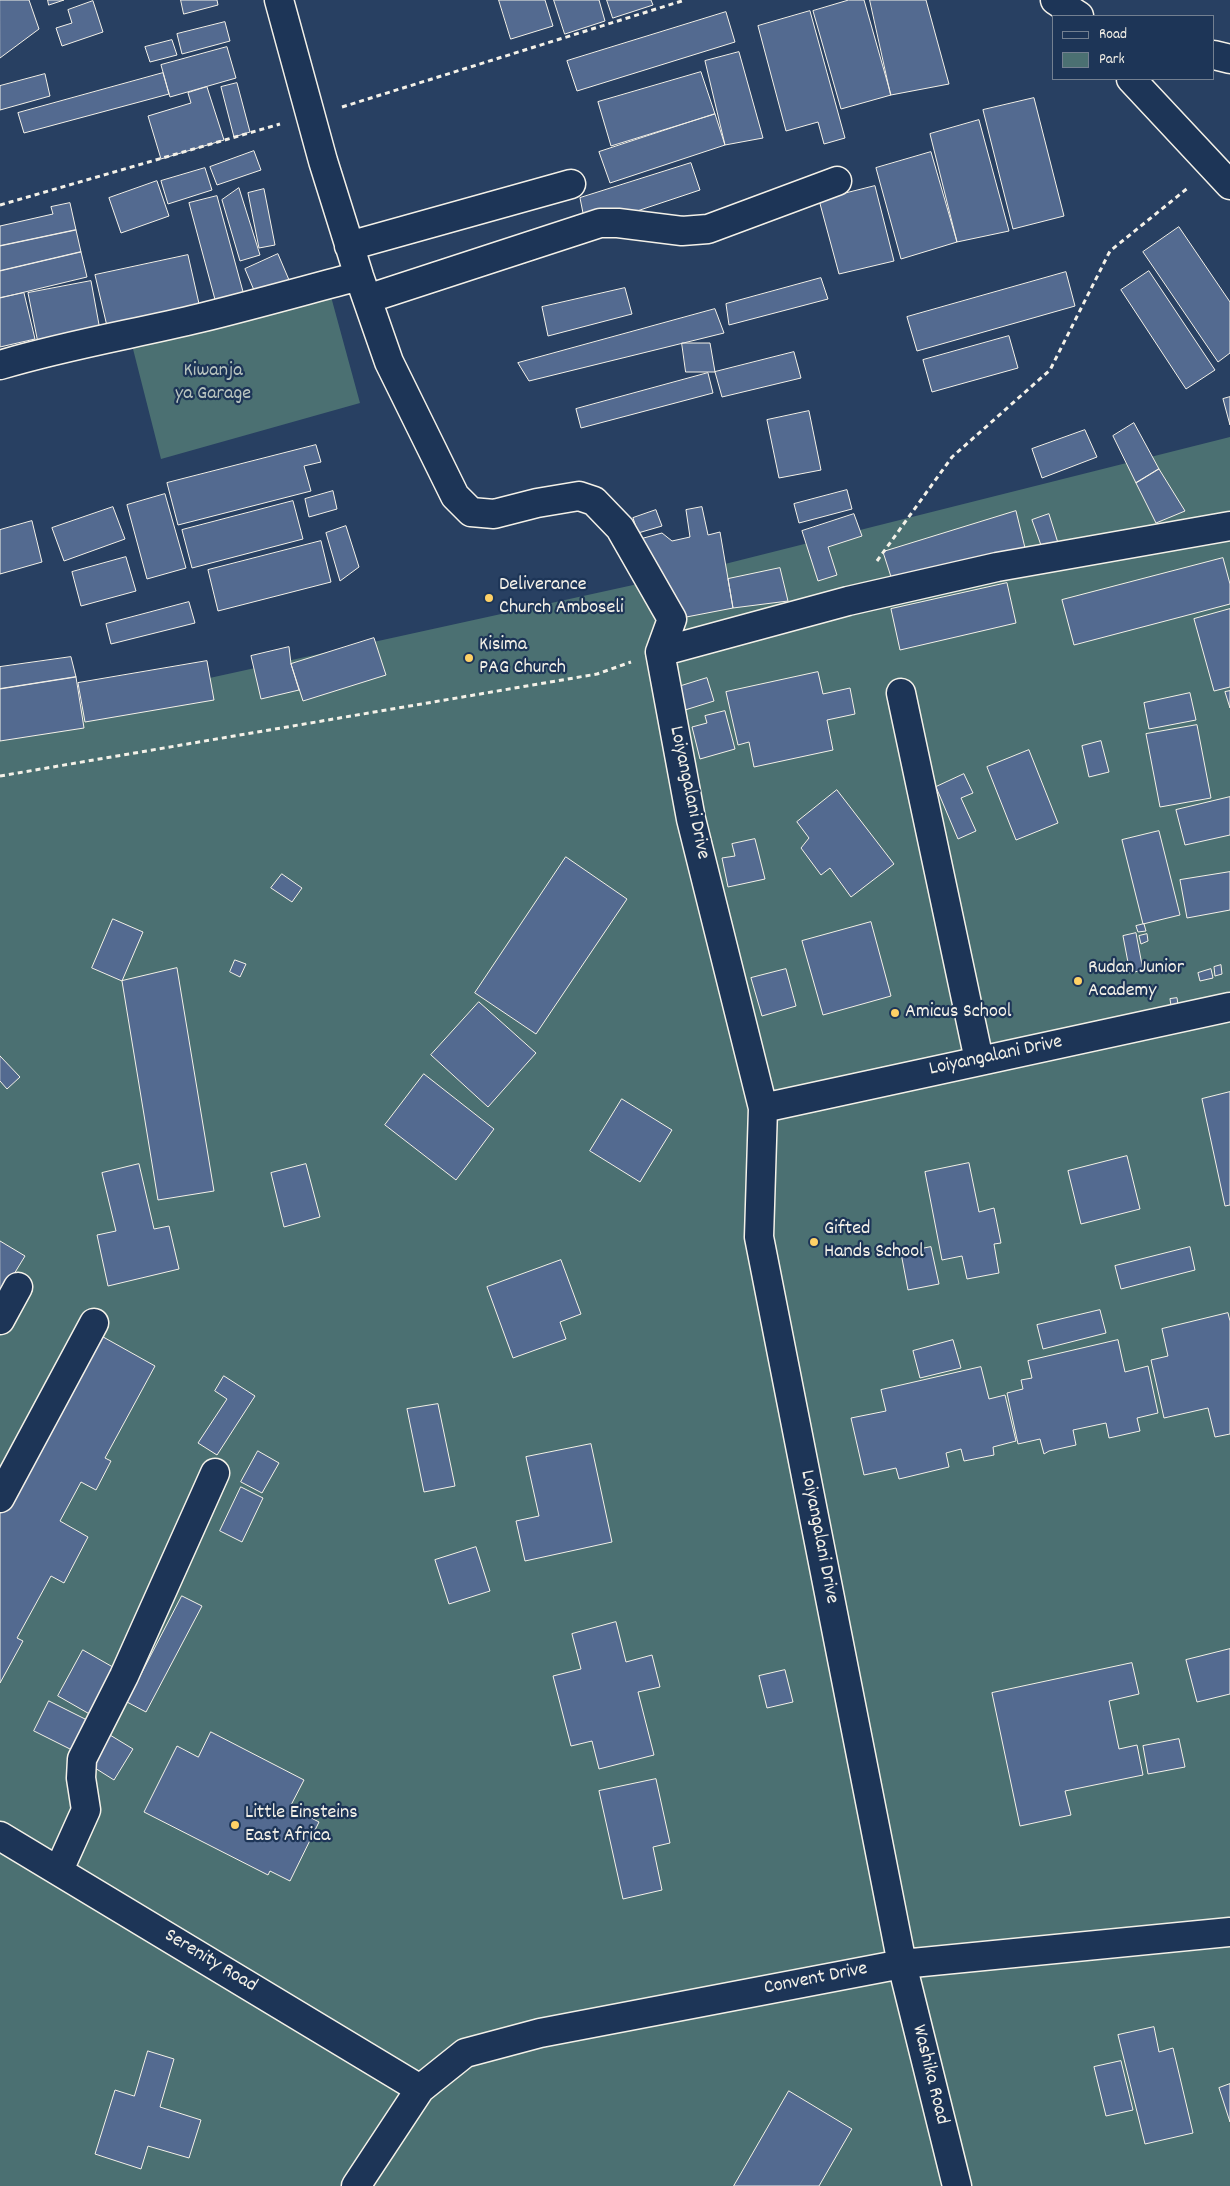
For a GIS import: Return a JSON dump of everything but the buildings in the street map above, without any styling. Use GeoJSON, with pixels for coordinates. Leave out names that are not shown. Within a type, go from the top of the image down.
{"type":"FeatureCollection","features":[{"type":"Feature","properties":{"kind":"street"},"geometry":{"type":"LineString","coordinates":[[279,0],[310,117],[349,246],[389,362],[455,496],[472,512],[494,514],[537,503],[579,496],[594,501],[620,528],[672,619],[660,652]]}},
{"type":"Feature","properties":{"kind":"street"},"geometry":{"type":"LineString","coordinates":[[1060,6],[1077,15]]}},
{"type":"Feature","properties":{"kind":"street"},"geometry":{"type":"LineString","coordinates":[[1215,56],[1230,60]]}},
{"type":"Feature","properties":{"kind":"street"},"geometry":{"type":"LineString","coordinates":[[1132,80],[1222,175]]}},
{"type":"Feature","properties":{"kind":"street"},"geometry":{"type":"LineString","coordinates":[[0,365],[40,353],[102,341],[202,317],[363,288],[600,224],[618,223],[682,231],[708,229],[837,181]]}},
{"type":"Feature","properties":{"kind":"street"},"geometry":{"type":"LineString","coordinates":[[349,246],[571,184]]}},
{"type":"Feature","properties":{"kind":"street"},"geometry":{"type":"LineString","coordinates":[[660,652],[848,602],[997,567],[1230,526]]}},
{"type":"Feature","properties":{"kind":"street","name":"Loiyangalani Drive"},"geometry":{"type":"LineString","coordinates":[[660,652],[691,818],[763,1108],[759,1236],[902,1964]]}},
{"type":"Feature","properties":{"kind":"street"},"geometry":{"type":"LineString","coordinates":[[901,693],[979,1060]]}},
{"type":"Feature","properties":{"kind":"street","name":"Loiyangalani Drive"},"geometry":{"type":"LineString","coordinates":[[763,1108],[1230,1007]]}},
{"type":"Feature","properties":{"kind":"street"},"geometry":{"type":"LineString","coordinates":[[0,1320],[18,1287]]}},
{"type":"Feature","properties":{"kind":"street"},"geometry":{"type":"LineString","coordinates":[[0,1498],[94,1323]]}},
{"type":"Feature","properties":{"kind":"street"},"geometry":{"type":"LineString","coordinates":[[59,1870],[86,1810],[81,1778],[82,1759],[124,1676],[215,1473]]}},
{"type":"Feature","properties":{"kind":"street","name":"Serenity Road"},"geometry":{"type":"LineString","coordinates":[[0,1836],[420,2089]]}},
{"type":"Feature","properties":{"kind":"street","name":"Convent Drive"},"geometry":{"type":"LineString","coordinates":[[356,2186],[420,2089],[465,2053],[482,2047],[540,2033],[902,1964],[1230,1932]]}},
{"type":"Feature","properties":{"kind":"street","name":"Washika Road"},"geometry":{"type":"LineString","coordinates":[[902,1964],[957,2186]]}},
{"type":"Feature","properties":{"kind":"path"},"geometry":{"type":"LineString","coordinates":[[0,205],[234,137],[310,117],[685,0]]}},
{"type":"Feature","properties":{"kind":"path"},"geometry":{"type":"LineString","coordinates":[[848,602],[952,457],[1050,370],[1110,251],[1222,175]]}},
{"type":"Feature","properties":{"kind":"path"},"geometry":{"type":"LineString","coordinates":[[0,776],[597,674],[660,652]]}},
{"type":"Feature","properties":{"kind":"green space","name":"Kiwanja ya Garage"},"geometry":{"type":"Polygon","coordinates":[[[330,293],[360,403],[161,459],[132,345],[330,293]]]}},
{"type":"Feature","properties":{"kind":"green space"},"geometry":{"type":"Polygon","coordinates":[[[1230,437],[1230,2186],[0,2186],[0,724],[697,571],[1230,437]]]}},
{"type":"Feature","properties":{"kind":"place","name":"Deliverance Church Amboseli"},"geometry":{"type":"Point","coordinates":[489,598]}},
{"type":"Feature","properties":{"kind":"place","name":"Kisima PAG Church"},"geometry":{"type":"Point","coordinates":[469,658]}},
{"type":"Feature","properties":{"kind":"place","name":"Rudan Junior Academy"},"geometry":{"type":"Point","coordinates":[1078,981]}},
{"type":"Feature","properties":{"kind":"place","name":"Amicus School"},"geometry":{"type":"Point","coordinates":[895,1013]}},
{"type":"Feature","properties":{"kind":"place","name":"Gifted Hands School"},"geometry":{"type":"Point","coordinates":[814,1242]}},
{"type":"Feature","properties":{"kind":"place","name":"Little Einsteins East Africa"},"geometry":{"type":"Point","coordinates":[235,1825]}}]}
